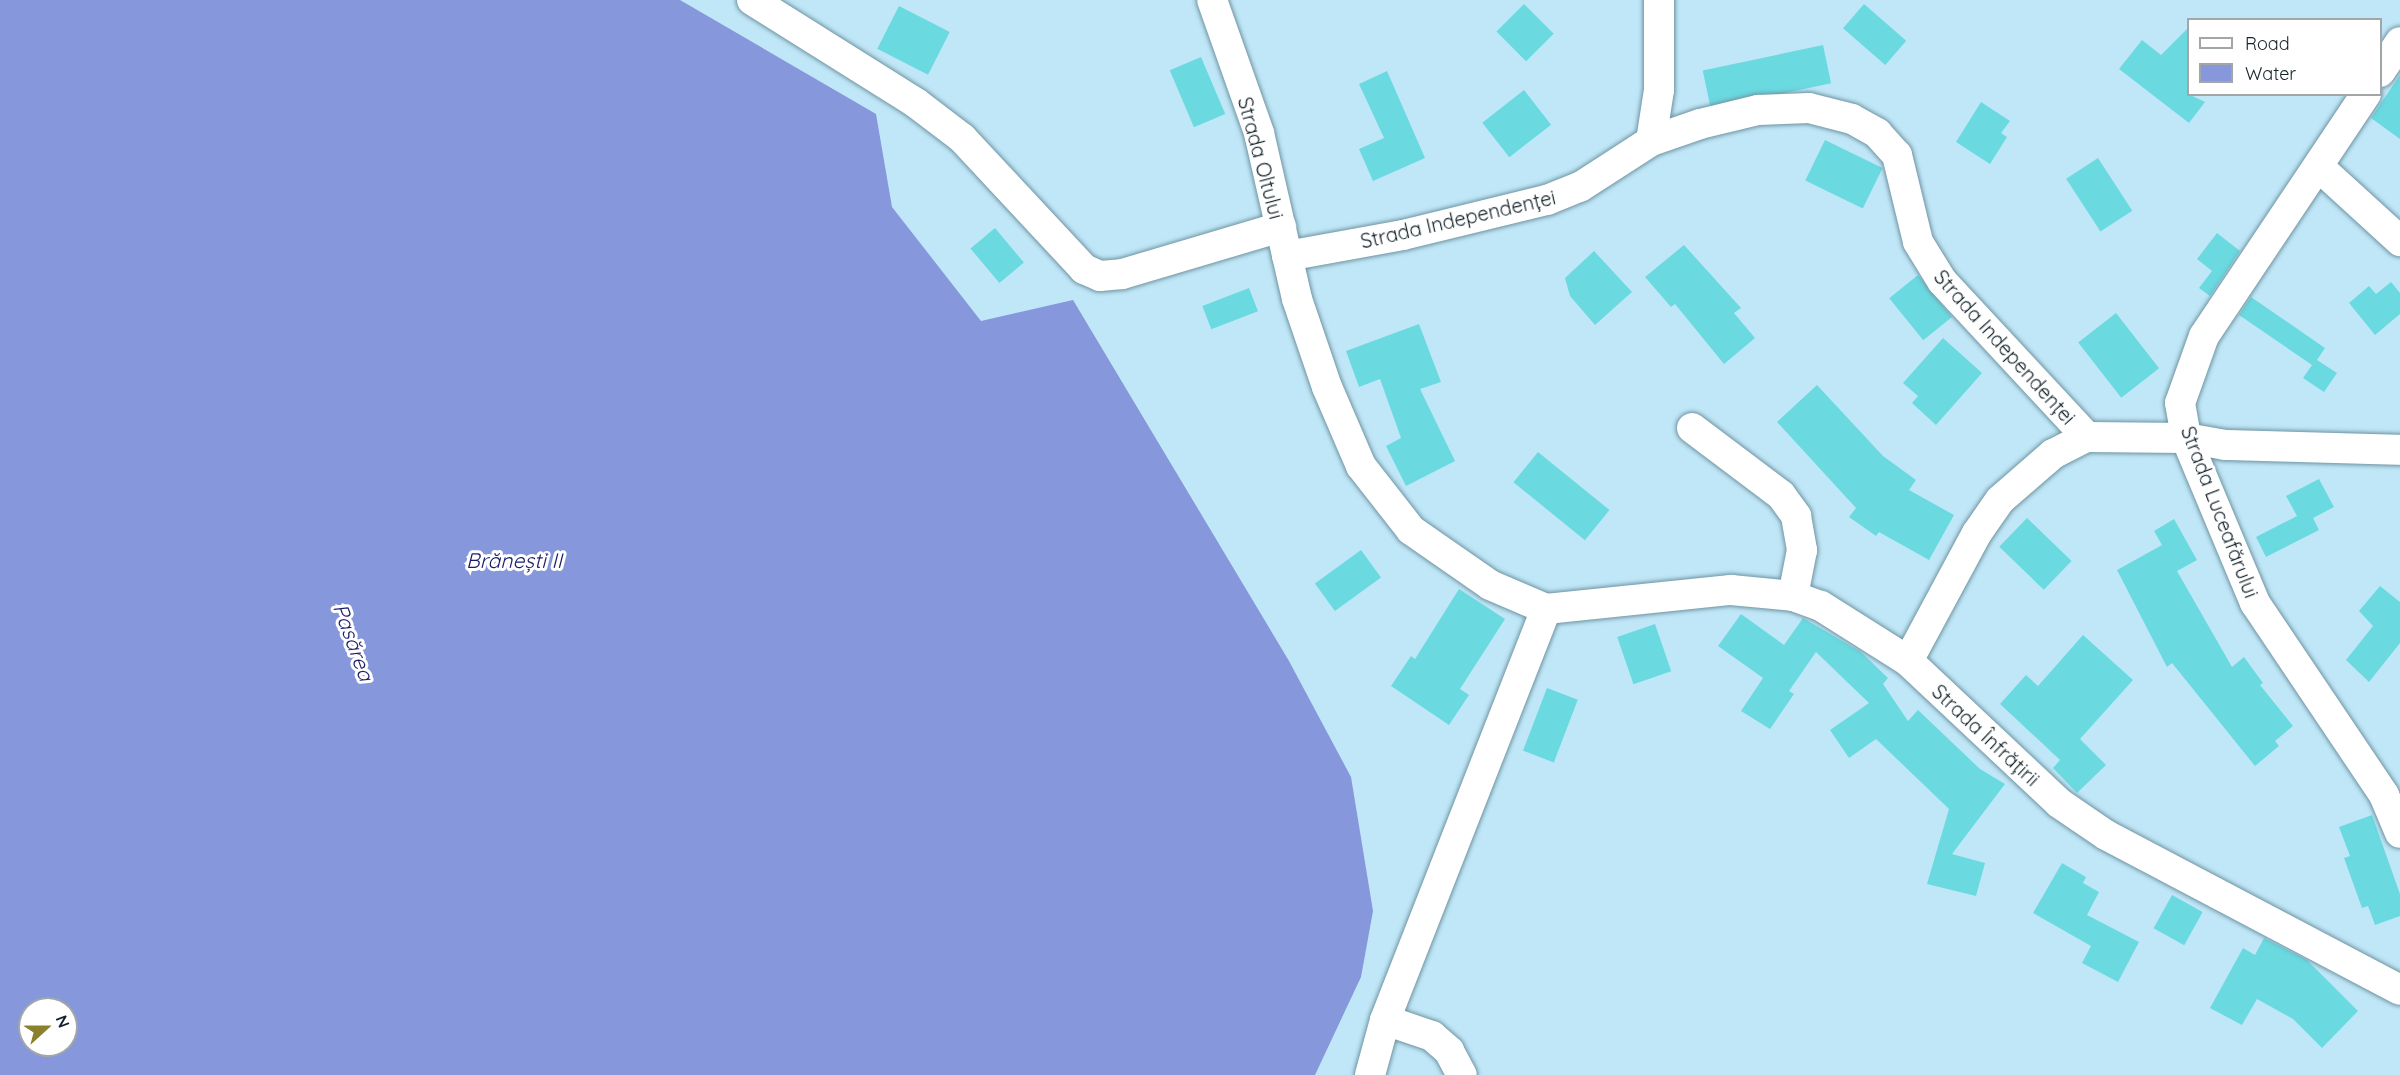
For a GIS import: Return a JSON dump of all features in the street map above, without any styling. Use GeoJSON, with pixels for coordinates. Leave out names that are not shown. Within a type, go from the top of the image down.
{"type":"FeatureCollection","features":[{"type":"Feature","properties":{"kind":"street","name":"Strada Oltului"},"geometry":{"type":"LineString","coordinates":[[752,0],[916,103],[962,138],[1084,269],[1100,276],[1122,274],[1284,241],[1259,133],[1212,0]]}},
{"type":"Feature","properties":{"kind":"street"},"geometry":{"type":"LineString","coordinates":[[1651,141],[1659,90],[1659,0]]}},
{"type":"Feature","properties":{"kind":"street"},"geometry":{"type":"LineString","coordinates":[[2382,69],[2400,42]]}},
{"type":"Feature","properties":{"kind":"street","name":"Strada Luceafărului"},"geometry":{"type":"LineString","coordinates":[[2365,96],[2204,336],[2180,403],[2186,438],[2255,603],[2384,795],[2400,832]]}},
{"type":"Feature","properties":{"kind":"street","name":"Strada Independenței"},"geometry":{"type":"LineString","coordinates":[[1284,241],[1403,235],[1547,201],[1580,187],[1651,141],[1727,116],[1786,108],[1809,108],[1852,119],[1877,133],[1896,155],[1918,242],[1942,281],[2087,437]]}},
{"type":"Feature","properties":{"kind":"street"},"geometry":{"type":"LineString","coordinates":[[2319,167],[2400,241]]}},
{"type":"Feature","properties":{"kind":"street"},"geometry":{"type":"LineString","coordinates":[[1284,241],[1327,387],[1361,466],[1382,497],[1411,530],[1446,556],[1490,585],[1546,609],[1385,1020],[1370,1075]]}},
{"type":"Feature","properties":{"kind":"street"},"geometry":{"type":"LineString","coordinates":[[1692,428],[1781,495],[1796,516],[1802,530],[1802,550],[1793,596]]}},
{"type":"Feature","properties":{"kind":"street","name":"Strada Independenței"},"geometry":{"type":"LineString","coordinates":[[1908,661],[1977,533],[2000,500],[2053,454],[2087,437],[2186,438],[2225,445],[2400,450]]}},
{"type":"Feature","properties":{"kind":"street","name":"Strada Înfrățirii"},"geometry":{"type":"LineString","coordinates":[[1546,609],[1731,590],[1793,596],[1877,638],[1908,661],[2059,803],[2106,835],[2400,990]]}},
{"type":"Feature","properties":{"kind":"street"},"geometry":{"type":"LineString","coordinates":[[1385,1020],[1432,1036],[1449,1051],[1462,1075]]}},
{"type":"Feature","properties":{"kind":"water","name":"Brănești II"},"geometry":{"type":"Polygon","coordinates":[[[0,0],[680,0],[876,114],[892,207],[981,321],[1073,300],[1289,661],[1351,777],[1373,911],[1361,977],[1315,1075],[0,1075],[0,0]]]}},
{"type":"Feature","properties":{"kind":"building"},"geometry":{"type":"Polygon","coordinates":[[[1524,4],[1554,34],[1526,61],[1496,32],[1524,4]]]}},
{"type":"Feature","properties":{"kind":"building"},"geometry":{"type":"Polygon","coordinates":[[[1864,4],[1906,41],[1885,65],[1843,28],[1864,4]]]}},
{"type":"Feature","properties":{"kind":"building"},"geometry":{"type":"Polygon","coordinates":[[[899,6],[950,32],[928,75],[877,49],[899,6]]]}},
{"type":"Feature","properties":{"kind":"building"},"geometry":{"type":"Polygon","coordinates":[[[2187,29],[2187,96],[2205,102],[2189,123],[2119,69],[2142,40],[2161,55],[2187,29]]]}},
{"type":"Feature","properties":{"kind":"building"},"geometry":{"type":"Polygon","coordinates":[[[1823,45],[1831,83],[1711,109],[1703,71],[1823,45]]]}},
{"type":"Feature","properties":{"kind":"building"},"geometry":{"type":"Polygon","coordinates":[[[1201,57],[1225,114],[1194,127],[1170,70],[1201,57]]]}},
{"type":"Feature","properties":{"kind":"building"},"geometry":{"type":"Polygon","coordinates":[[[1387,71],[1425,158],[1373,181],[1359,149],[1384,138],[1359,84],[1387,71]]]}},
{"type":"Feature","properties":{"kind":"building"},"geometry":{"type":"Polygon","coordinates":[[[2400,75],[2400,139],[2371,118],[2400,75]]]}},
{"type":"Feature","properties":{"kind":"building"},"geometry":{"type":"Polygon","coordinates":[[[1524,90],[1551,125],[1509,157],[1482,123],[1524,90]]]}},
{"type":"Feature","properties":{"kind":"building"},"geometry":{"type":"Polygon","coordinates":[[[1981,102],[2010,121],[2001,133],[2007,137],[1990,164],[1956,142],[1981,102]]]}},
{"type":"Feature","properties":{"kind":"building"},"geometry":{"type":"Polygon","coordinates":[[[1825,140],[1883,168],[1863,209],[1805,180],[1825,140]]]}},
{"type":"Feature","properties":{"kind":"building"},"geometry":{"type":"Polygon","coordinates":[[[2098,158],[2132,211],[2100,232],[2066,179],[2098,158]]]}},
{"type":"Feature","properties":{"kind":"building"},"geometry":{"type":"Polygon","coordinates":[[[995,228],[1024,262],[999,283],[970,249],[995,228]]]}},
{"type":"Feature","properties":{"kind":"building"},"geometry":{"type":"Polygon","coordinates":[[[2217,233],[2240,251],[2210,296],[2199,288],[2212,271],[2197,259],[2217,233]]]}},
{"type":"Feature","properties":{"kind":"building"},"geometry":{"type":"Polygon","coordinates":[[[1684,245],[1741,308],[1734,313],[1755,338],[1724,364],[1675,304],[1671,307],[1645,277],[1684,245]]]}},
{"type":"Feature","properties":{"kind":"building"},"geometry":{"type":"Polygon","coordinates":[[[1594,251],[1632,292],[1595,325],[1570,296],[1565,278],[1594,251]]]}},
{"type":"Feature","properties":{"kind":"building"},"geometry":{"type":"Polygon","coordinates":[[[1918,275],[1952,317],[1923,340],[1889,298],[1918,275]]]}},
{"type":"Feature","properties":{"kind":"building"},"geometry":{"type":"Polygon","coordinates":[[[2391,282],[2400,293],[2400,314],[2375,335],[2349,303],[2369,286],[2376,294],[2391,282]]]}},
{"type":"Feature","properties":{"kind":"building"},"geometry":{"type":"Polygon","coordinates":[[[1249,288],[1258,311],[1211,329],[1202,306],[1249,288]]]}},
{"type":"Feature","properties":{"kind":"building"},"geometry":{"type":"Polygon","coordinates":[[[2251,297],[2325,348],[2317,360],[2337,373],[2324,392],[2303,378],[2312,365],[2239,315],[2251,297]]]}},
{"type":"Feature","properties":{"kind":"building"},"geometry":{"type":"Polygon","coordinates":[[[2116,313],[2159,368],[2121,398],[2078,343],[2116,313]]]}},
{"type":"Feature","properties":{"kind":"building"},"geometry":{"type":"Polygon","coordinates":[[[1419,324],[1441,382],[1420,389],[1455,461],[1406,486],[1386,446],[1401,438],[1380,379],[1359,387],[1346,351],[1419,324]]]}},
{"type":"Feature","properties":{"kind":"building"},"geometry":{"type":"Polygon","coordinates":[[[1943,338],[1982,373],[1936,425],[1912,403],[1918,396],[1903,383],[1943,338]]]}},
{"type":"Feature","properties":{"kind":"building"},"geometry":{"type":"Polygon","coordinates":[[[1817,385],[1883,456],[1916,480],[1909,490],[1954,515],[1929,560],[1879,532],[1876,536],[1849,517],[1856,508],[1777,422],[1817,385]]]}},
{"type":"Feature","properties":{"kind":"building"},"geometry":{"type":"Polygon","coordinates":[[[1538,452],[1609,510],[1585,540],[1513,482],[1538,452]]]}},
{"type":"Feature","properties":{"kind":"building"},"geometry":{"type":"Polygon","coordinates":[[[2319,479],[2334,507],[2313,518],[2319,530],[2266,557],[2256,537],[2297,516],[2286,496],[2319,479]]]}},
{"type":"Feature","properties":{"kind":"building"},"geometry":{"type":"Polygon","coordinates":[[[2027,518],[2072,561],[2044,590],[1999,547],[2027,518]]]}},
{"type":"Feature","properties":{"kind":"building"},"geometry":{"type":"Polygon","coordinates":[[[2174,519],[2197,560],[2177,571],[2232,667],[2244,657],[2263,683],[2260,685],[2293,726],[2275,741],[2279,746],[2255,766],[2172,663],[2167,667],[2117,570],[2162,545],[2154,531],[2174,519]]]}},
{"type":"Feature","properties":{"kind":"building"},"geometry":{"type":"Polygon","coordinates":[[[1361,550],[1381,578],[1335,611],[1315,584],[1361,550]]]}},
{"type":"Feature","properties":{"kind":"building"},"geometry":{"type":"Polygon","coordinates":[[[2380,586],[2400,602],[2400,643],[2369,682],[2346,660],[2373,626],[2359,611],[2380,586]]]}},
{"type":"Feature","properties":{"kind":"building"},"geometry":{"type":"Polygon","coordinates":[[[1459,589],[1505,619],[1460,689],[1469,695],[1449,725],[1391,686],[1411,656],[1415,659],[1459,589]]]}},
{"type":"Feature","properties":{"kind":"building"},"geometry":{"type":"Polygon","coordinates":[[[1741,614],[1784,645],[1803,618],[1861,652],[1888,678],[1883,684],[1908,721],[1918,710],[1980,769],[2005,784],[1952,854],[1985,863],[1976,896],[1927,884],[1949,809],[1876,739],[1849,758],[1830,730],[1869,703],[1816,652],[1789,691],[1794,694],[1770,729],[1741,711],[1763,678],[1718,646],[1741,614]]]}},
{"type":"Feature","properties":{"kind":"building"},"geometry":{"type":"Polygon","coordinates":[[[1655,624],[1671,671],[1633,684],[1617,637],[1655,624]]]}},
{"type":"Feature","properties":{"kind":"building"},"geometry":{"type":"Polygon","coordinates":[[[2083,635],[2133,680],[2080,739],[2106,765],[2077,793],[2053,768],[2060,760],[2000,704],[2026,675],[2038,686],[2083,635]]]}},
{"type":"Feature","properties":{"kind":"building"},"geometry":{"type":"Polygon","coordinates":[[[1547,688],[1578,700],[1554,762],[1523,751],[1547,688]]]}},
{"type":"Feature","properties":{"kind":"building"},"geometry":{"type":"Polygon","coordinates":[[[2372,815],[2400,894],[2400,916],[2375,925],[2368,906],[2362,908],[2344,858],[2350,856],[2339,827],[2372,815]]]}},
{"type":"Feature","properties":{"kind":"building"},"geometry":{"type":"Polygon","coordinates":[[[2062,863],[2086,877],[2083,883],[2099,892],[2087,915],[2139,942],[2118,982],[2082,963],[2091,946],[2033,913],[2062,863]]]}},
{"type":"Feature","properties":{"kind":"building"},"geometry":{"type":"Polygon","coordinates":[[[2172,895],[2203,912],[2184,945],[2154,928],[2172,895]]]}},
{"type":"Feature","properties":{"kind":"building"},"geometry":{"type":"Polygon","coordinates":[[[2264,938],[2307,960],[2358,1011],[2322,1048],[2293,1019],[2257,999],[2242,1025],[2210,1008],[2243,948],[2255,955],[2264,938]]]}},
{"type":"Feature","properties":{"kind":"water label","name":"Pasărea"},"geometry":{"type":"Point","coordinates":[354,642]}}]}
